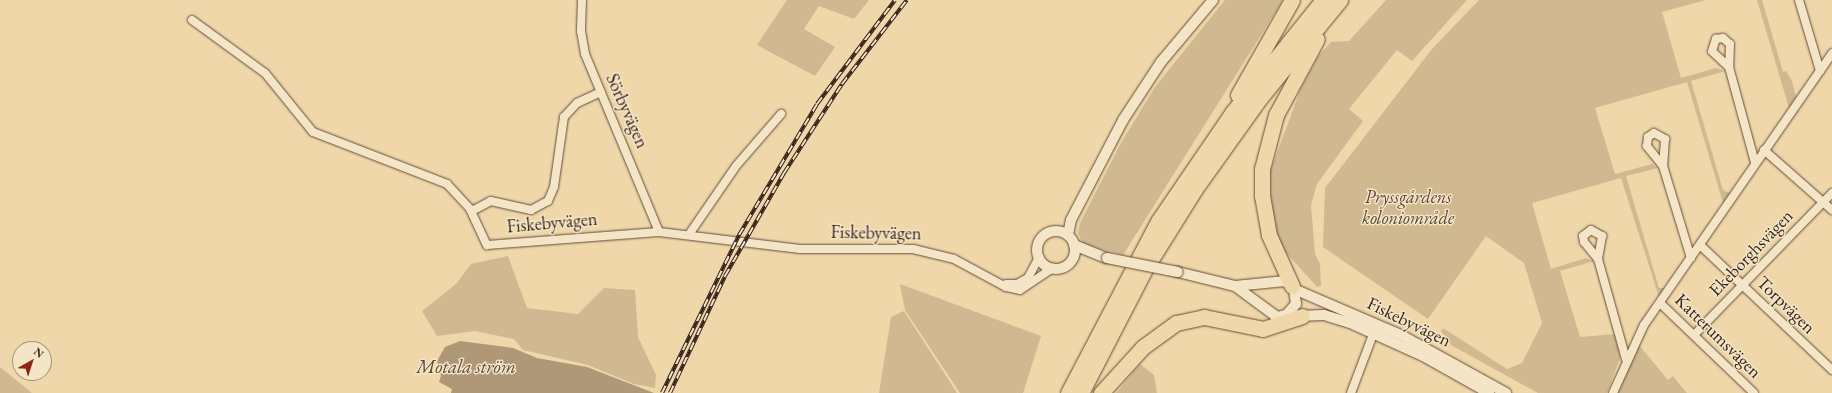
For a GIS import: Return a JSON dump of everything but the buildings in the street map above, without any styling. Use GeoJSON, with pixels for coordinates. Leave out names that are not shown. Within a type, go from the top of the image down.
{"type":"FeatureCollection","features":[{"type":"Feature","properties":{"kind":"highway"},"geometry":{"type":"LineString","coordinates":[[1068,393],[1134,262],[1216,137],[1292,0]]}},
{"type":"Feature","properties":{"kind":"highway"},"geometry":{"type":"LineString","coordinates":[[1216,137],[1323,0]]}},
{"type":"Feature","properties":{"kind":"highway"},"geometry":{"type":"LineString","coordinates":[[1293,287],[1275,252],[1265,218],[1262,196],[1264,157],[1270,129],[1292,80],[1341,0]]}},
{"type":"Feature","properties":{"kind":"highway"},"geometry":{"type":"LineString","coordinates":[[1081,393],[1135,289],[1195,189],[1272,81],[1341,0]]}},
{"type":"Feature","properties":{"kind":"highway"},"geometry":{"type":"LineString","coordinates":[[1238,324],[1284,316]]}},
{"type":"Feature","properties":{"kind":"highway"},"geometry":{"type":"LineString","coordinates":[[1101,393],[1143,347],[1176,323],[1204,317],[1263,329],[1302,316]]}},
{"type":"Feature","properties":{"kind":"street","name":"Sörbyvägen"},"geometry":{"type":"LineString","coordinates":[[582,0],[581,31],[601,92],[659,232]]}},
{"type":"Feature","properties":{"kind":"street"},"geometry":{"type":"LineString","coordinates":[[1068,236],[1071,220],[1142,90],[1213,0]]}},
{"type":"Feature","properties":{"kind":"street"},"geometry":{"type":"LineString","coordinates":[[1799,0],[1820,71]]}},
{"type":"Feature","properties":{"kind":"street","name":"Fiskebyvägen"},"geometry":{"type":"LineString","coordinates":[[192,20],[265,73],[313,132],[446,184],[472,211],[487,245],[659,232],[690,233],[800,249],[926,250],[954,259],[996,281],[1020,290],[1053,268]]}},
{"type":"Feature","properties":{"kind":"street"},"geometry":{"type":"LineString","coordinates":[[1613,393],[1626,359],[1660,303],[1832,53]]}},
{"type":"Feature","properties":{"kind":"street"},"geometry":{"type":"LineString","coordinates":[[1729,67],[1755,163]]}},
{"type":"Feature","properties":{"kind":"street"},"geometry":{"type":"LineString","coordinates":[[472,211],[491,201],[531,210],[548,201],[554,186],[564,117],[577,103],[601,92]]}},
{"type":"Feature","properties":{"kind":"street"},"geometry":{"type":"LineString","coordinates":[[690,233],[736,166],[781,114]]}},
{"type":"Feature","properties":{"kind":"street"},"geometry":{"type":"LineString","coordinates":[[1764,150],[1832,210]]}},
{"type":"Feature","properties":{"kind":"street"},"geometry":{"type":"LineString","coordinates":[[1663,166],[1691,258]]}},
{"type":"Feature","properties":{"kind":"street","name":"Ekeborghsvägen"},"geometry":{"type":"LineString","coordinates":[[1694,335],[1832,193]]}},
{"type":"Feature","properties":{"kind":"street"},"geometry":{"type":"LineString","coordinates":[[1057,231],[1068,236],[1074,245],[1071,260],[1053,268],[1038,257],[1040,239],[1057,231],[1071,220]]}},
{"type":"Feature","properties":{"kind":"street","name":"Fiskebyvägen"},"geometry":{"type":"LineString","coordinates":[[1074,245],[1104,257],[1178,272],[1235,286],[1279,280],[1378,324],[1506,393]]}},
{"type":"Feature","properties":{"kind":"street","name":"Torpvägen"},"geometry":{"type":"LineString","coordinates":[[1700,245],[1832,370]]}},
{"type":"Feature","properties":{"kind":"street","name":"Fiskebyvägen"},"geometry":{"type":"LineString","coordinates":[[996,281],[1022,282],[1032,271],[1038,257]]}},
{"type":"Feature","properties":{"kind":"street","name":"Fiskebyvägen"},"geometry":{"type":"LineString","coordinates":[[1071,260],[1104,257]]}},
{"type":"Feature","properties":{"kind":"street"},"geometry":{"type":"LineString","coordinates":[[1598,259],[1626,359]]}},
{"type":"Feature","properties":{"kind":"street","name":"Fiskebyvägen"},"geometry":{"type":"LineString","coordinates":[[1235,286],[1268,313],[1284,316],[1302,316],[1314,313],[1335,317],[1373,334],[1489,393]]}},
{"type":"Feature","properties":{"kind":"street"},"geometry":{"type":"LineString","coordinates":[[1284,316],[1296,304],[1293,287]]}},
{"type":"Feature","properties":{"kind":"street","name":"Katterumsvägen"},"geometry":{"type":"LineString","coordinates":[[1660,303],[1754,393]]}},
{"type":"Feature","properties":{"kind":"street"},"geometry":{"type":"LineString","coordinates":[[1351,393],[1378,324]]}},
{"type":"Feature","properties":{"kind":"green space"},"geometry":{"type":"Polygon","coordinates":[[[787,0],[869,0],[854,19],[819,6],[804,29],[835,47],[815,76],[757,45],[787,0]]]}},
{"type":"Feature","properties":{"kind":"green space"},"geometry":{"type":"Polygon","coordinates":[[[1225,0],[1283,0],[1123,255],[1083,244],[1078,233],[1080,223],[1121,143],[1155,87],[1225,0]]]}},
{"type":"Feature","properties":{"kind":"green space"},"geometry":{"type":"Polygon","coordinates":[[[1386,0],[1467,0],[1412,61],[1397,50],[1349,109],[1363,121],[1317,184],[1311,205],[1315,254],[1320,264],[1321,286],[1317,287],[1280,246],[1272,221],[1270,172],[1301,88],[1319,55],[1331,42],[1349,41],[1386,0]]]}},
{"type":"Feature","properties":{"kind":"green space","name":"Pryssgårdens koloniområde"},"geometry":{"type":"Polygon","coordinates":[[[1479,0],[1706,0],[1662,12],[1681,78],[1716,68],[1725,71],[1691,81],[1723,190],[1730,193],[1723,203],[1687,82],[1595,108],[1615,174],[1652,164],[1658,168],[1626,176],[1659,288],[1665,288],[1659,297],[1621,178],[1532,203],[1551,269],[1586,258],[1594,261],[1560,271],[1580,337],[1616,334],[1620,358],[1607,393],[1538,393],[1451,345],[1441,331],[1443,328],[1507,369],[1522,363],[1542,323],[1524,263],[1486,236],[1428,319],[1323,247],[1325,188],[1432,49],[1479,0]]]}},
{"type":"Feature","properties":{"kind":"green space"},"geometry":{"type":"Polygon","coordinates":[[[1757,0],[1762,0],[1783,72],[1786,71],[1792,81],[1796,96],[1789,108],[1757,0]]]}},
{"type":"Feature","properties":{"kind":"green space"},"geometry":{"type":"Polygon","coordinates":[[[508,256],[527,308],[578,314],[604,288],[635,290],[638,337],[656,375],[655,388],[634,384],[588,365],[523,350],[514,339],[475,331],[437,336],[422,311],[456,284],[471,264],[508,256]]]}},
{"type":"Feature","properties":{"kind":"green space"},"geometry":{"type":"Polygon","coordinates":[[[900,284],[1041,336],[1023,393],[960,393],[905,310],[900,284]]]}},
{"type":"Feature","properties":{"kind":"green space"},"geometry":{"type":"Polygon","coordinates":[[[904,311],[957,393],[879,393],[891,317],[904,311]]]}},
{"type":"Feature","properties":{"kind":"green space"},"geometry":{"type":"Polygon","coordinates":[[[1639,345],[1668,380],[1673,376],[1687,393],[1617,393],[1639,345]]]}},
{"type":"Feature","properties":{"kind":"green space"},"geometry":{"type":"Polygon","coordinates":[[[1140,364],[1154,375],[1157,393],[1116,393],[1140,364]]]}},
{"type":"Feature","properties":{"kind":"green space"},"geometry":{"type":"Polygon","coordinates":[[[0,367],[12,377],[12,381],[17,381],[32,393],[0,393],[0,367]]]}},
{"type":"Feature","properties":{"kind":"water","name":"Motala ström"},"geometry":{"type":"Polygon","coordinates":[[[460,341],[513,348],[537,358],[587,367],[654,393],[451,393],[452,389],[439,382],[441,376],[437,361],[445,347],[460,341]]]}},
{"type":"Feature","properties":{"kind":"railway"},"geometry":{"type":"LineString","coordinates":[[662,393],[739,235],[817,104],[895,0]]}},
{"type":"Feature","properties":{"kind":"railway"},"geometry":{"type":"LineString","coordinates":[[670,393],[725,276],[784,173],[842,84],[907,0]]}}]}
